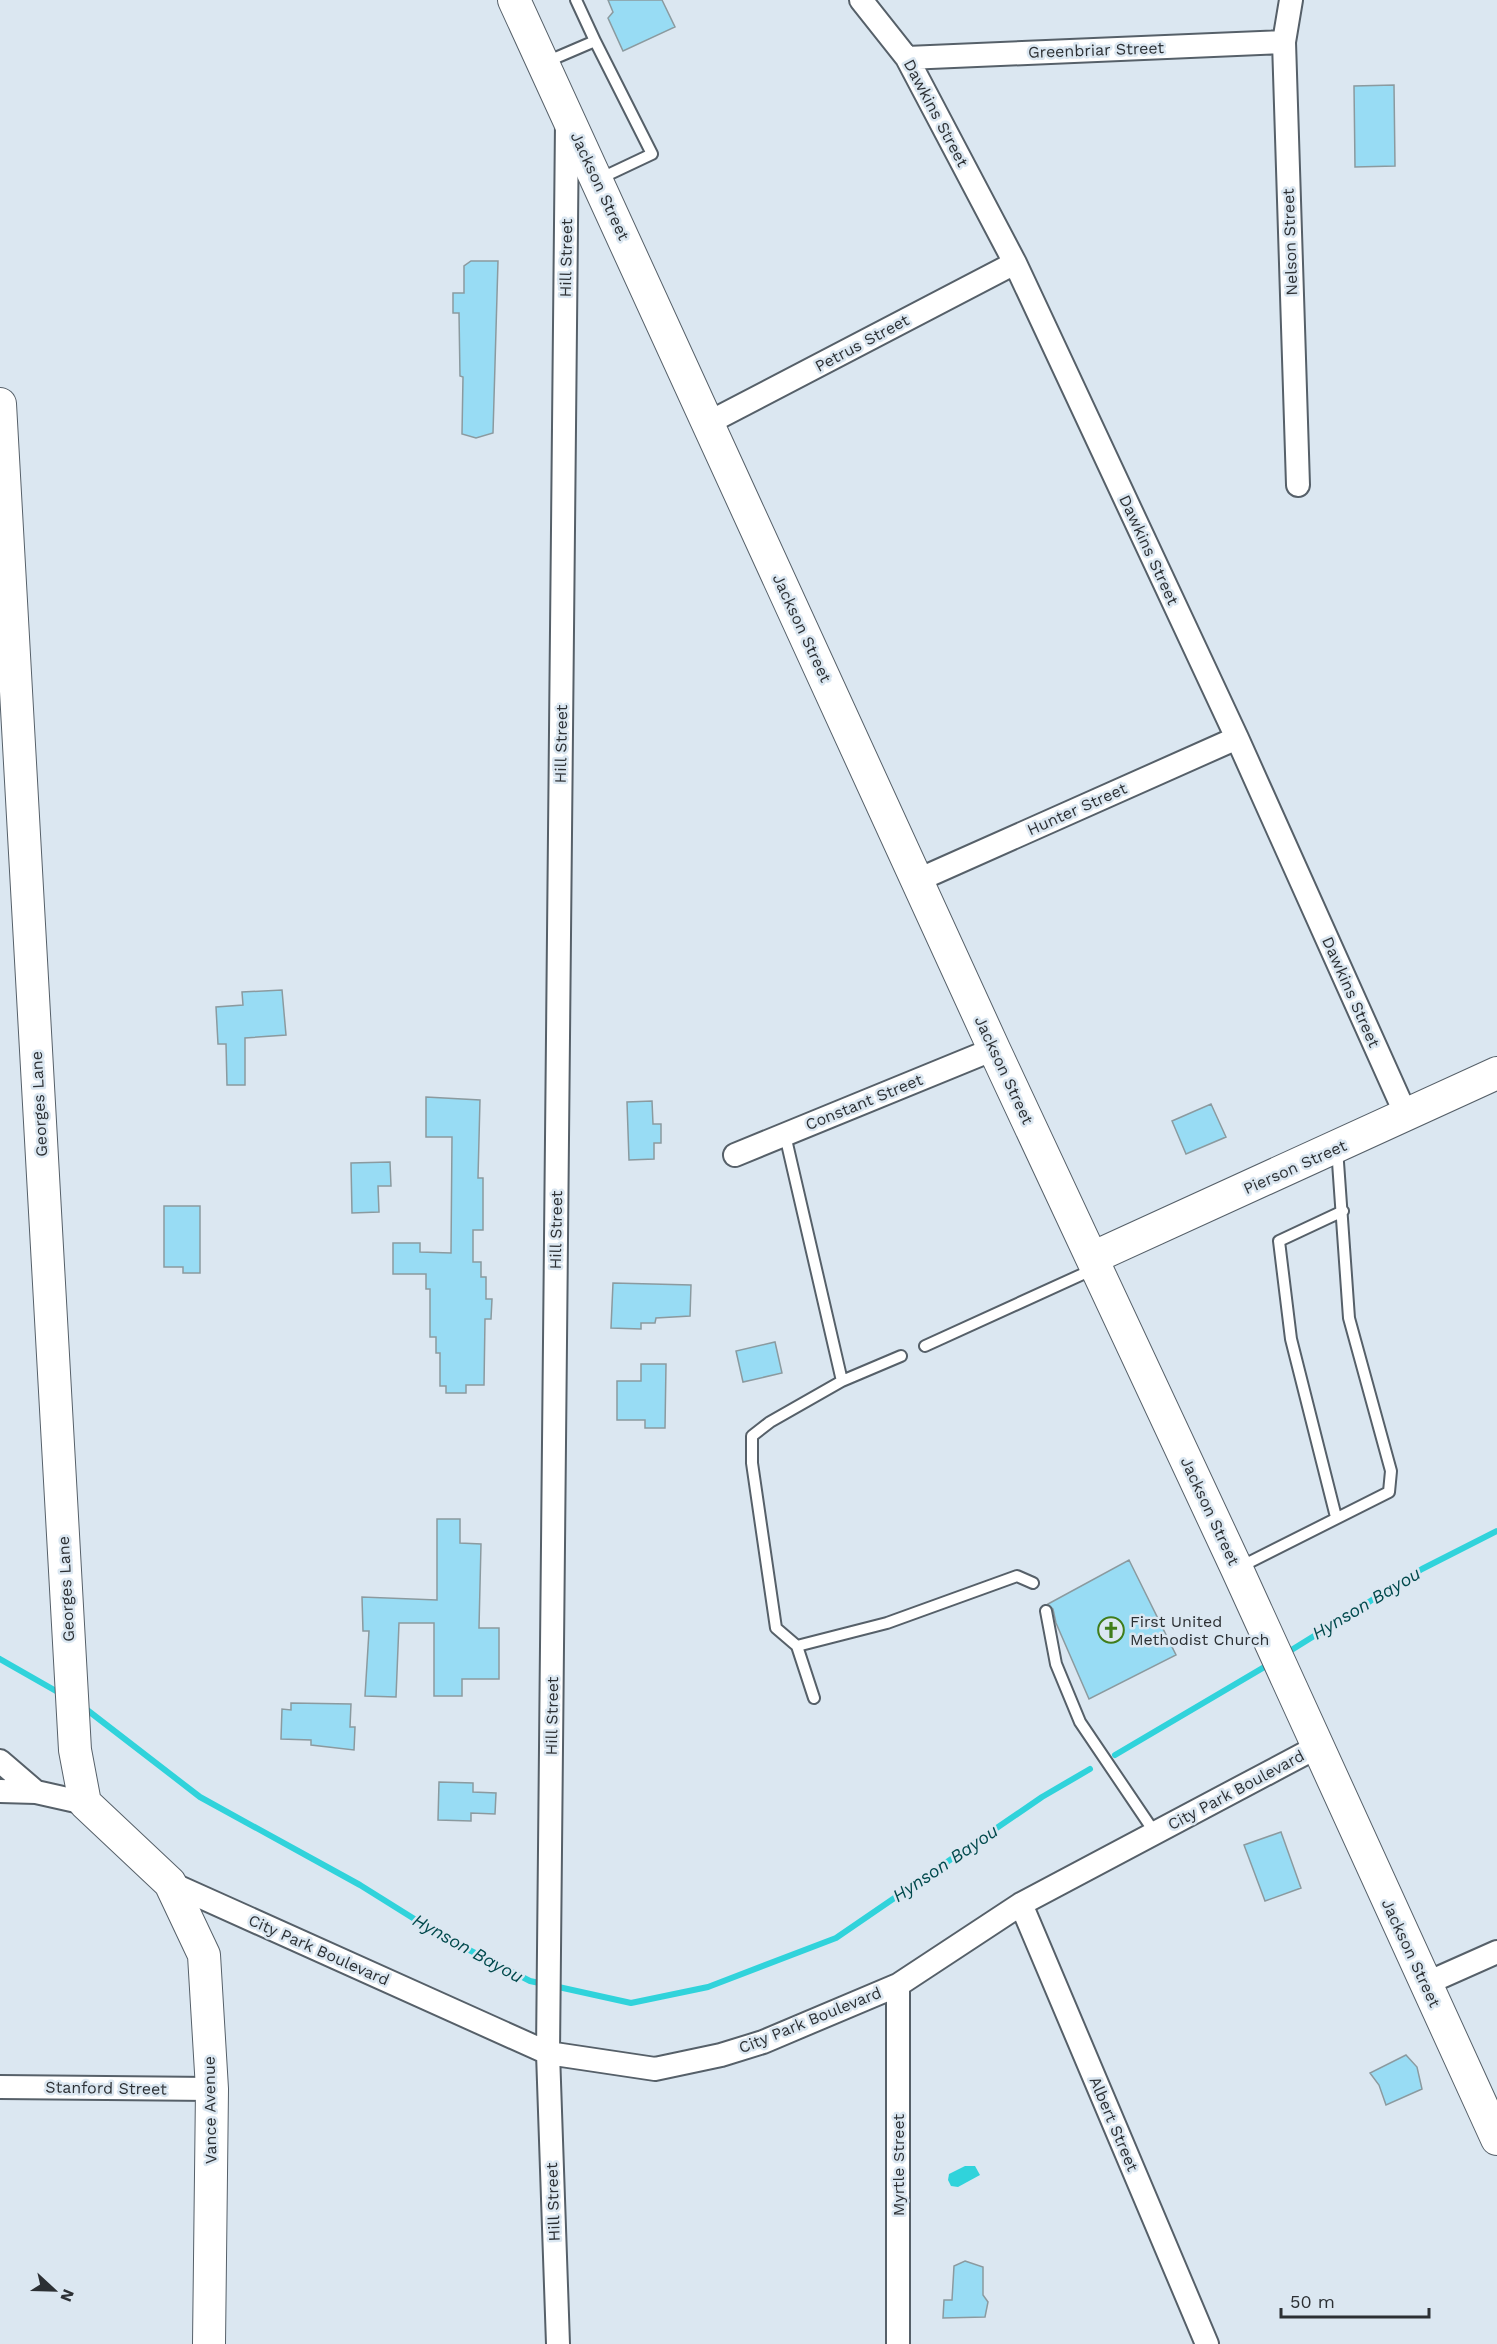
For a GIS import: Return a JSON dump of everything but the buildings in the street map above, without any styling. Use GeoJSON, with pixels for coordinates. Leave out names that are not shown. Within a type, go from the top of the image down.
{"type":"FeatureCollection","features":[{"type":"Feature","properties":{"kind":"street","name":"Jackson Street"},"geometry":{"type":"LineString","coordinates":[[514,0],[994,1049],[1237,1569],[1497,2139]]}},
{"type":"Feature","properties":{"kind":"street","name":"Dawkins Street"},"geometry":{"type":"LineString","coordinates":[[861,0],[907,58],[1015,263],[1237,738],[1407,1117]]}},
{"type":"Feature","properties":{"kind":"street","name":"Nelson Street"},"geometry":{"type":"LineString","coordinates":[[1291,0],[1284,42],[1298,485]]}},
{"type":"Feature","properties":{"kind":"street","name":"Greenbriar Street"},"geometry":{"type":"LineString","coordinates":[[907,58],[1284,42]]}},
{"type":"Feature","properties":{"kind":"street","name":"Hill Street"},"geometry":{"type":"LineString","coordinates":[[558,2344],[548,2053],[567,116]]}},
{"type":"Feature","properties":{"kind":"street","name":"Petrus Street"},"geometry":{"type":"LineString","coordinates":[[708,423],[1015,263]]}},
{"type":"Feature","properties":{"kind":"street","name":"Georges Lane"},"geometry":{"type":"LineString","coordinates":[[0,404],[75,1739],[86,1803]]}},
{"type":"Feature","properties":{"kind":"street","name":"Hunter Street"},"geometry":{"type":"LineString","coordinates":[[918,880],[1237,738]]}},
{"type":"Feature","properties":{"kind":"street","name":"Constant Street"},"geometry":{"type":"LineString","coordinates":[[735,1155],[994,1049]]}},
{"type":"Feature","properties":{"kind":"street","name":"Pierson Street"},"geometry":{"type":"LineString","coordinates":[[1094,1263],[1497,1073]]}},
{"type":"Feature","properties":{"kind":"street","name":"City Park Boulevard"},"geometry":{"type":"LineString","coordinates":[[86,1803],[170,1883],[548,2053],[655,2069],[690,2063],[763,2042],[898,1985],[1021,1904],[1317,1747]]}},
{"type":"Feature","properties":{"kind":"street"},"geometry":{"type":"LineString","coordinates":[[0,1761],[36,1792]]}},
{"type":"Feature","properties":{"kind":"street"},"geometry":{"type":"LineString","coordinates":[[0,1791],[36,1792],[86,1803]]}},
{"type":"Feature","properties":{"kind":"street","name":"Vance Avenue"},"geometry":{"type":"LineString","coordinates":[[170,1883],[204,1955],[212,2089],[209,2344]]}},
{"type":"Feature","properties":{"kind":"street","name":"Albert Street"},"geometry":{"type":"LineString","coordinates":[[1021,1904],[1207,2344]]}},
{"type":"Feature","properties":{"kind":"street"},"geometry":{"type":"LineString","coordinates":[[1425,1984],[1497,1952]]}},
{"type":"Feature","properties":{"kind":"street","name":"Myrtle Street"},"geometry":{"type":"LineString","coordinates":[[898,1985],[898,2344]]}},
{"type":"Feature","properties":{"kind":"street","name":"Stanford Street"},"geometry":{"type":"LineString","coordinates":[[0,2087],[212,2089]]}},
{"type":"Feature","properties":{"kind":"lane"},"geometry":{"type":"LineString","coordinates":[[576,0],[652,154],[597,180]]}},
{"type":"Feature","properties":{"kind":"lane"},"geometry":{"type":"LineString","coordinates":[[543,63],[595,41]]}},
{"type":"Feature","properties":{"kind":"lane"},"geometry":{"type":"LineString","coordinates":[[785,1135],[842,1381]]}},
{"type":"Feature","properties":{"kind":"lane"},"geometry":{"type":"LineString","coordinates":[[1237,1569],[1389,1492],[1391,1471],[1349,1318],[1337,1148]]}},
{"type":"Feature","properties":{"kind":"lane"},"geometry":{"type":"LineString","coordinates":[[1336,1517],[1291,1340],[1279,1241],[1343,1211]]}},
{"type":"Feature","properties":{"kind":"lane"},"geometry":{"type":"LineString","coordinates":[[925,1346],[1094,1263]]}},
{"type":"Feature","properties":{"kind":"lane"},"geometry":{"type":"LineString","coordinates":[[814,1698],[797,1646],[776,1628],[752,1463],[752,1437],[770,1422],[842,1381],[901,1356]]}},
{"type":"Feature","properties":{"kind":"lane"},"geometry":{"type":"LineString","coordinates":[[797,1646],[887,1623],[1017,1576],[1034,1583]]}},
{"type":"Feature","properties":{"kind":"lane"},"geometry":{"type":"LineString","coordinates":[[1046,1611],[1056,1664],[1080,1722],[1155,1833]]}},
{"type":"Feature","properties":{"kind":"water"},"geometry":{"type":"Polygon","coordinates":[[[965,2166],[975,2166],[980,2175],[958,2187],[951,2186],[948,2180],[949,2174],[965,2166]]]}},
{"type":"Feature","properties":{"kind":"waterway","name":"Hynson Bayou"},"geometry":{"type":"LineString","coordinates":[[1285,1654],[1422,1569],[1497,1531]]}},
{"type":"Feature","properties":{"kind":"waterway","name":"Hynson Bayou"},"geometry":{"type":"LineString","coordinates":[[0,1659],[63,1695]]}},
{"type":"Feature","properties":{"kind":"waterway","name":"Hynson Bayou"},"geometry":{"type":"LineString","coordinates":[[1115,1755],[1271,1663]]}},
{"type":"Feature","properties":{"kind":"waterway","name":"Hynson Bayou"},"geometry":{"type":"LineString","coordinates":[[82,1706],[200,1797],[360,1885],[440,1935],[530,1981],[544,1984]]}},
{"type":"Feature","properties":{"kind":"waterway","name":"Hynson Bayou"},"geometry":{"type":"LineString","coordinates":[[554,1986],[631,2003],[708,1987],[836,1938],[1042,1797],[1090,1769]]}},
{"type":"Feature","properties":{"kind":"place","name":"First United Methodist Church"},"geometry":{"type":"Point","coordinates":[1111,1630]}}]}
